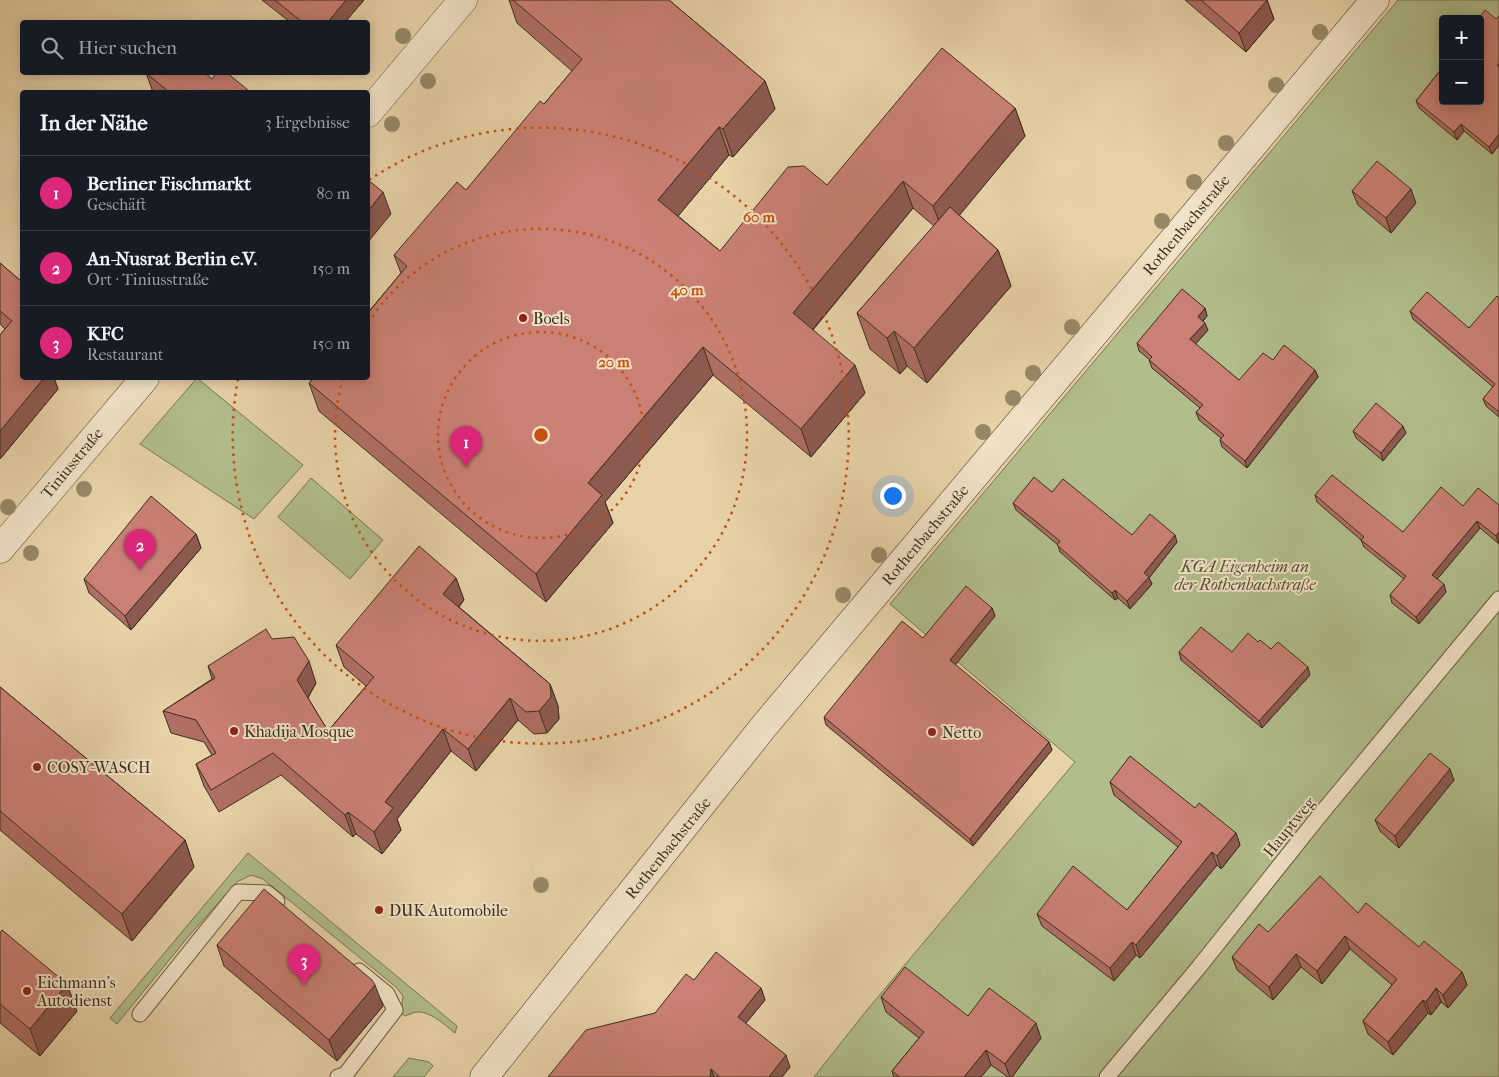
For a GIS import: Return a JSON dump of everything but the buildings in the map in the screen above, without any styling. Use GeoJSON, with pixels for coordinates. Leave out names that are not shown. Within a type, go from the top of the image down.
{"type":"FeatureCollection","features":[{"type":"Feature","properties":{"kind":"main road"},"geometry":{"type":"LineString","coordinates":[[370,111],[463,0]]}},
{"type":"Feature","properties":{"kind":"main road","name":"Rothenbachstraße"},"geometry":{"type":"LineString","coordinates":[[484,1077],[766,725],[1375,0]]}},
{"type":"Feature","properties":{"kind":"main road","name":"Tiniusstraße"},"geometry":{"type":"LineString","coordinates":[[0,549],[143,380]]}},
{"type":"Feature","properties":{"kind":"lane","name":"Hauptweg"},"geometry":{"type":"LineString","coordinates":[[1107,1077],[1199,968],[1320,815],[1499,599]]}},
{"type":"Feature","properties":{"kind":"lane"},"geometry":{"type":"LineString","coordinates":[[140,1014],[238,892],[267,893],[289,911]]}},
{"type":"Feature","properties":{"kind":"lane"},"geometry":{"type":"LineString","coordinates":[[338,1077],[345,1075],[395,1010],[387,994],[351,964]]}},
{"type":"Feature","properties":{"kind":"green space","name":"KGA Eigenheim an der Rothenbachstraße"},"geometry":{"type":"Polygon","coordinates":[[[1398,0],[1499,0],[1499,1077],[814,1077],[867,1010],[1075,762],[890,604],[1398,0]]]}},
{"type":"Feature","properties":{"kind":"green space"},"geometry":{"type":"Polygon","coordinates":[[[195,380],[199,380],[303,465],[254,519],[140,444],[195,380]]]}},
{"type":"Feature","properties":{"kind":"green space"},"geometry":{"type":"Polygon","coordinates":[[[311,478],[383,540],[350,579],[278,517],[311,478]]]}},
{"type":"Feature","properties":{"kind":"green space"},"geometry":{"type":"Polygon","coordinates":[[[248,853],[457,1026],[455,1033],[437,1019],[422,1012],[405,1016],[401,1013],[403,996],[396,987],[263,879],[251,875],[237,882],[188,937],[117,1024],[110,1018],[248,853]]]}},
{"type":"Feature","properties":{"kind":"green space"},"geometry":{"type":"Polygon","coordinates":[[[409,1058],[429,1062],[433,1066],[424,1077],[393,1077],[409,1058]]]}},
{"type":"Feature","properties":{"kind":"place","name":"Boels"},"geometry":{"type":"Point","coordinates":[523,318]}},
{"type":"Feature","properties":{"kind":"place","name":"Berliner Fischmarkt"},"geometry":{"type":"Point","coordinates":[466,467]}},
{"type":"Feature","properties":{"kind":"place","name":"An-Nusrat Berlin e.V."},"geometry":{"type":"Point","coordinates":[140,570]}},
{"type":"Feature","properties":{"kind":"place","name":"Khadija Mosque"},"geometry":{"type":"Point","coordinates":[234,731]}},
{"type":"Feature","properties":{"kind":"place","name":"Netto"},"geometry":{"type":"Point","coordinates":[932,732]}},
{"type":"Feature","properties":{"kind":"place","name":"COSY-WASCH"},"geometry":{"type":"Point","coordinates":[37,767]}},
{"type":"Feature","properties":{"kind":"place","name":"DUK Automobile"},"geometry":{"type":"Point","coordinates":[379,910]}},
{"type":"Feature","properties":{"kind":"place","name":"KFC"},"geometry":{"type":"Point","coordinates":[304,985]}},
{"type":"Feature","properties":{"kind":"place","name":"Eichmann's Autodienst"},"geometry":{"type":"Point","coordinates":[27,991]}}]}
